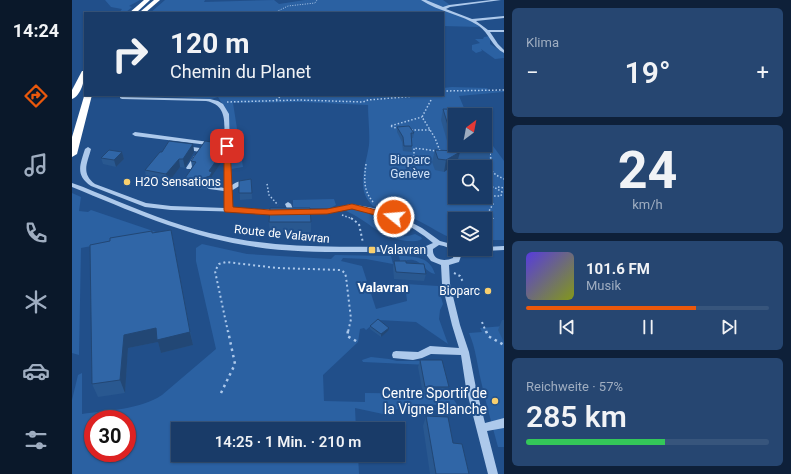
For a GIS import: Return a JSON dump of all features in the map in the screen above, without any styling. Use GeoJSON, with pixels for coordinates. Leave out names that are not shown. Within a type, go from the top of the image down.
{"type":"FeatureCollection","features":[{"type":"Feature","properties":{"kind":"highway"},"geometry":{"type":"LineString","coordinates":[[133,12],[147,0]]}},
{"type":"Feature","properties":{"kind":"highway"},"geometry":{"type":"LineString","coordinates":[[143,12],[157,0]]}},
{"type":"Feature","properties":{"kind":"highway"},"geometry":{"type":"LineString","coordinates":[[72,97],[84,75]]}},
{"type":"Feature","properties":{"kind":"highway"},"geometry":{"type":"LineString","coordinates":[[72,125],[87,96]]}},
{"type":"Feature","properties":{"kind":"highway"},"geometry":{"type":"LineString","coordinates":[[72,154],[88,96]]}},
{"type":"Feature","properties":{"kind":"street"},"geometry":{"type":"LineString","coordinates":[[423,0],[472,20],[488,31],[491,35],[493,43],[504,52]]}},
{"type":"Feature","properties":{"kind":"street"},"geometry":{"type":"LineString","coordinates":[[444,8],[449,6],[499,0]]}},
{"type":"Feature","properties":{"kind":"street"},"geometry":{"type":"LineString","coordinates":[[472,20],[504,17]]}},
{"type":"Feature","properties":{"kind":"street"},"geometry":{"type":"LineString","coordinates":[[491,21],[504,21]]}},
{"type":"Feature","properties":{"kind":"street"},"geometry":{"type":"LineString","coordinates":[[488,31],[504,31]]}},
{"type":"Feature","properties":{"kind":"street"},"geometry":{"type":"LineString","coordinates":[[122,98],[171,97],[216,102],[225,110],[228,210]]}},
{"type":"Feature","properties":{"kind":"street"},"geometry":{"type":"LineString","coordinates":[[135,134],[227,146]]}},
{"type":"Feature","properties":{"kind":"street"},"geometry":{"type":"LineString","coordinates":[[166,146],[171,139]]}},
{"type":"Feature","properties":{"kind":"street"},"geometry":{"type":"LineString","coordinates":[[189,168],[205,143]]}},
{"type":"Feature","properties":{"kind":"street"},"geometry":{"type":"LineString","coordinates":[[180,148],[200,150]]}},
{"type":"Feature","properties":{"kind":"street"},"geometry":{"type":"LineString","coordinates":[[88,149],[82,169],[86,180],[93,185],[145,205],[170,208],[278,212],[335,212],[352,206],[394,217],[420,228],[438,243]]}},
{"type":"Feature","properties":{"kind":"street"},"geometry":{"type":"LineString","coordinates":[[209,187],[228,190],[239,183],[250,182]]}},
{"type":"Feature","properties":{"kind":"street","name":"Route de Valavran"},"geometry":{"type":"LineString","coordinates":[[72,186],[174,226],[245,243],[326,250],[428,251]]}},
{"type":"Feature","properties":{"kind":"street"},"geometry":{"type":"LineString","coordinates":[[288,204],[291,212]]}},
{"type":"Feature","properties":{"kind":"street"},"geometry":{"type":"LineString","coordinates":[[448,245],[438,243],[431,246],[428,251],[431,257],[435,260],[445,263],[456,260],[458,256]]}},
{"type":"Feature","properties":{"kind":"street"},"geometry":{"type":"LineString","coordinates":[[492,249],[504,248]]}},
{"type":"Feature","properties":{"kind":"street"},"geometry":{"type":"LineString","coordinates":[[445,263],[446,284],[456,325],[465,352],[471,388],[493,474]]}},
{"type":"Feature","properties":{"kind":"street"},"geometry":{"type":"LineString","coordinates":[[400,353],[418,356],[430,350],[465,352]]}},
{"type":"Feature","properties":{"kind":"street"},"geometry":{"type":"LineString","coordinates":[[482,428],[504,423]]}},
{"type":"Feature","properties":{"kind":"path"},"geometry":{"type":"LineString","coordinates":[[276,12],[288,6],[315,3],[317,0]]}},
{"type":"Feature","properties":{"kind":"path"},"geometry":{"type":"LineString","coordinates":[[444,91],[504,90]]}},
{"type":"Feature","properties":{"kind":"path"},"geometry":{"type":"LineString","coordinates":[[276,100],[280,96]]}},
{"type":"Feature","properties":{"kind":"path"},"geometry":{"type":"LineString","coordinates":[[216,102],[276,100],[363,102],[368,100],[416,96]]}},
{"type":"Feature","properties":{"kind":"path"},"geometry":{"type":"LineString","coordinates":[[403,129],[390,126],[422,117],[431,100]]}},
{"type":"Feature","properties":{"kind":"path"},"geometry":{"type":"LineString","coordinates":[[422,117],[440,151]]}},
{"type":"Feature","properties":{"kind":"path"},"geometry":{"type":"LineString","coordinates":[[408,130],[430,130]]}},
{"type":"Feature","properties":{"kind":"path"},"geometry":{"type":"LineString","coordinates":[[414,157],[414,148],[445,152]]}},
{"type":"Feature","properties":{"kind":"path"},"geometry":{"type":"LineString","coordinates":[[490,153],[491,160]]}},
{"type":"Feature","properties":{"kind":"path"},"geometry":{"type":"LineString","coordinates":[[366,164],[366,194],[376,205]]}},
{"type":"Feature","properties":{"kind":"path"},"geometry":{"type":"LineString","coordinates":[[492,171],[504,179]]}},
{"type":"Feature","properties":{"kind":"path"},"geometry":{"type":"LineString","coordinates":[[267,184],[269,196],[278,205],[278,212]]}},
{"type":"Feature","properties":{"kind":"path"},"geometry":{"type":"LineString","coordinates":[[492,186],[504,188]]}},
{"type":"Feature","properties":{"kind":"path"},"geometry":{"type":"LineString","coordinates":[[495,187],[500,189],[502,192],[501,196]]}},
{"type":"Feature","properties":{"kind":"path"},"geometry":{"type":"LineString","coordinates":[[492,196],[504,197]]}},
{"type":"Feature","properties":{"kind":"path"},"geometry":{"type":"LineString","coordinates":[[492,203],[490,214],[493,219]]}},
{"type":"Feature","properties":{"kind":"path"},"geometry":{"type":"LineString","coordinates":[[335,212],[356,220],[360,226],[363,246]]}},
{"type":"Feature","properties":{"kind":"path"},"geometry":{"type":"LineString","coordinates":[[221,393],[235,364],[215,271],[216,267],[221,263],[226,262],[278,268],[341,270],[345,273],[346,277],[350,306],[351,319],[347,336],[358,342]]}},
{"type":"Feature","properties":{"kind":"path"},"geometry":{"type":"LineString","coordinates":[[454,273],[460,276],[463,282]]}},
{"type":"Feature","properties":{"kind":"path"},"geometry":{"type":"LineString","coordinates":[[482,322],[488,336],[504,345]]}},
{"type":"Feature","properties":{"kind":"green space"},"geometry":{"type":"Polygon","coordinates":[[[105,0],[140,0],[129,6],[132,7],[126,12],[120,12],[122,9],[111,7],[105,0]]]}},
{"type":"Feature","properties":{"kind":"green space"},"geometry":{"type":"Polygon","coordinates":[[[165,0],[205,0],[204,2],[274,0],[279,4],[305,0],[443,0],[450,5],[442,8],[465,17],[480,27],[444,26],[444,12],[151,12],[165,0]]]}},
{"type":"Feature","properties":{"kind":"green space"},"geometry":{"type":"Polygon","coordinates":[[[490,36],[490,44],[504,53],[504,58],[495,59],[481,49],[482,51],[476,53],[472,50],[472,45],[480,43],[475,39],[483,39],[484,37],[490,36]]]}},
{"type":"Feature","properties":{"kind":"green space","name":"Bioparc Genève"},"geometry":{"type":"Polygon","coordinates":[[[452,87],[487,88],[489,91],[504,91],[459,96],[464,108],[448,108],[448,152],[492,152],[492,146],[504,161],[504,240],[492,240],[492,212],[448,212],[448,236],[417,220],[381,210],[373,206],[364,193],[363,185],[364,169],[369,145],[368,105],[301,102],[233,103],[243,167],[231,169],[227,112],[218,97],[211,99],[175,96],[444,96],[444,88],[452,87]]]}},
{"type":"Feature","properties":{"kind":"green space"},"geometry":{"type":"Polygon","coordinates":[[[72,193],[81,197],[79,211],[88,212],[91,210],[159,233],[81,248],[79,355],[72,353],[72,193]]]}},
{"type":"Feature","properties":{"kind":"green space"},"geometry":{"type":"Polygon","coordinates":[[[334,199],[336,205],[330,208],[293,208],[293,200],[334,199]]]}},
{"type":"Feature","properties":{"kind":"green space"},"geometry":{"type":"Polygon","coordinates":[[[349,209],[362,211],[374,216],[400,235],[406,236],[415,234],[422,239],[407,241],[389,236],[346,211],[349,209]]]}},
{"type":"Feature","properties":{"kind":"green space"},"geometry":{"type":"Polygon","coordinates":[[[202,244],[247,254],[331,259],[335,255],[391,256],[393,264],[366,259],[343,258],[341,261],[362,266],[376,309],[407,301],[405,284],[438,286],[443,304],[440,310],[439,319],[448,344],[416,322],[378,320],[366,330],[364,328],[360,329],[358,342],[323,375],[324,401],[365,402],[365,393],[450,394],[458,406],[419,404],[415,407],[390,410],[383,414],[355,408],[356,422],[171,422],[171,462],[358,462],[359,474],[72,474],[72,400],[78,375],[82,373],[84,462],[136,462],[136,410],[115,410],[143,404],[162,395],[216,349],[196,261],[196,248],[202,244]]]}},
{"type":"Feature","properties":{"kind":"green space"},"geometry":{"type":"Polygon","coordinates":[[[399,256],[411,256],[426,261],[433,268],[435,274],[416,261],[400,261],[399,256]]]}},
{"type":"Feature","properties":{"kind":"green space","name":"Centre Sportif de la Vigne Blanche"},"geometry":{"type":"Polygon","coordinates":[[[504,326],[504,447],[498,447],[475,351],[469,333],[482,332],[480,328],[504,326]]]}},
{"type":"Feature","properties":{"kind":"green space"},"geometry":{"type":"Polygon","coordinates":[[[371,357],[397,361],[427,361],[429,365],[363,362],[362,360],[371,357]]]}},
{"type":"Feature","properties":{"kind":"building"},"geometry":{"type":"Polygon","coordinates":[[[443,109],[448,109],[448,125],[443,109]]]}},
{"type":"Feature","properties":{"kind":"building"},"geometry":{"type":"Polygon","coordinates":[[[409,126],[414,133],[411,133],[412,146],[404,146],[403,137],[397,127],[409,126]]]}},
{"type":"Feature","properties":{"kind":"building"},"geometry":{"type":"Polygon","coordinates":[[[169,141],[193,144],[183,159],[179,159],[166,174],[145,170],[160,152],[162,152],[169,141]]]}},
{"type":"Feature","properties":{"kind":"building"},"geometry":{"type":"Polygon","coordinates":[[[205,141],[218,143],[211,154],[220,155],[209,171],[212,172],[210,176],[204,178],[206,181],[185,178],[196,162],[191,161],[205,141]]]}},
{"type":"Feature","properties":{"kind":"building"},"geometry":{"type":"Polygon","coordinates":[[[109,150],[122,152],[114,160],[101,158],[109,150]]]}},
{"type":"Feature","properties":{"kind":"building"},"geometry":{"type":"Polygon","coordinates":[[[435,150],[460,152],[446,160],[438,159],[435,150]]]}},
{"type":"Feature","properties":{"kind":"building"},"geometry":{"type":"Polygon","coordinates":[[[251,179],[252,193],[239,193],[239,181],[251,179]]]}},
{"type":"Feature","properties":{"kind":"building"},"geometry":{"type":"Polygon","coordinates":[[[270,208],[310,208],[311,222],[269,222],[270,208]]]}},
{"type":"Feature","properties":{"kind":"building"},"geometry":{"type":"Polygon","coordinates":[[[171,230],[190,332],[157,340],[156,328],[124,335],[120,380],[92,384],[90,245],[110,241],[110,238],[152,231],[152,233],[171,230]]]}},
{"type":"Feature","properties":{"kind":"building"},"geometry":{"type":"Polygon","coordinates":[[[394,261],[424,264],[426,274],[396,272],[394,261]]]}},
{"type":"Feature","properties":{"kind":"building"},"geometry":{"type":"Polygon","coordinates":[[[378,319],[389,328],[381,334],[370,326],[378,319]]]}},
{"type":"Feature","properties":{"kind":"building"},"geometry":{"type":"Polygon","coordinates":[[[420,360],[442,360],[449,387],[425,387],[420,360]]]}},
{"type":"Feature","properties":{"kind":"building"},"geometry":{"type":"Polygon","coordinates":[[[426,416],[448,417],[453,443],[462,444],[469,474],[436,474],[426,416]]]}},
{"type":"Feature","properties":{"kind":"place","name":"H2O Sensations"},"geometry":{"type":"Point","coordinates":[127,182]}},
{"type":"Feature","properties":{"kind":"place","name":"Valavran"},"geometry":{"type":"Point","coordinates":[372,250]}},
{"type":"Feature","properties":{"kind":"place","name":"Bioparc"},"geometry":{"type":"Point","coordinates":[488,291]}},
{"type":"Feature","properties":{"kind":"place","name":"Centre Sportif de la Vigne Blanche"},"geometry":{"type":"Point","coordinates":[495,401]}},
{"type":"Feature","properties":{"kind":"district","name":"Valavran"},"geometry":{"type":"Point","coordinates":[383,287]}},
{"type":"Feature","properties":{"kind":"route"},"geometry":{"type":"LineString","coordinates":[[227,146],[228,210],[327,212],[352,206],[394,217]]}}]}
